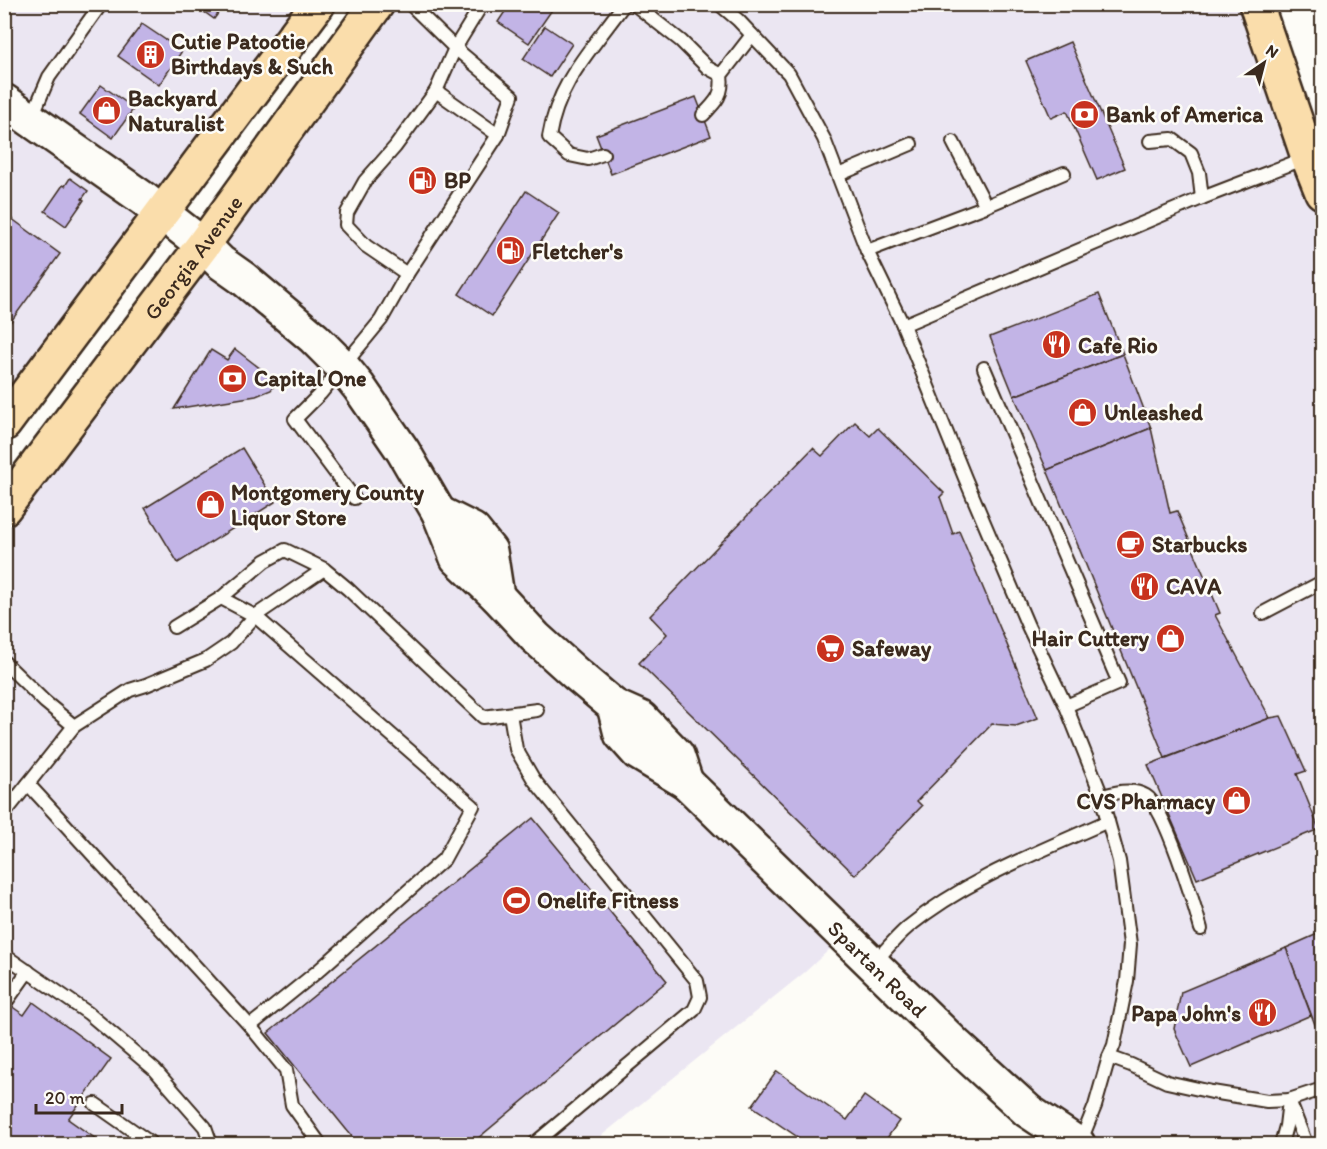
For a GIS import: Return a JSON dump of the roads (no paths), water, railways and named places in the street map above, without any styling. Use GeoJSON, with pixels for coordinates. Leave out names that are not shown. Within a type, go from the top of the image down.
{"type":"FeatureCollection","features":[{"type":"Feature","properties":{"kind":"main road","name":"Georgia Avenue"},"geometry":{"type":"LineString","coordinates":[[4,508],[203,245],[377,4]]}},
{"type":"Feature","properties":{"kind":"main road"},"geometry":{"type":"LineString","coordinates":[[1256,4],[1316,155],[1323,192]]}},
{"type":"Feature","properties":{"kind":"main road"},"geometry":{"type":"LineString","coordinates":[[4,424],[315,6]]}},
{"type":"Feature","properties":{"kind":"street","name":"Spartan Road"},"geometry":{"type":"LineString","coordinates":[[17,111],[144,199],[314,338],[359,387],[403,451],[439,513],[473,530],[490,551],[496,596],[535,637],[614,706],[641,718],[677,755],[686,782],[957,1046],[1028,1112],[1079,1144]]}},
{"type":"Feature","properties":{"kind":"lane"},"geometry":{"type":"LineString","coordinates":[[17,111],[49,76],[101,4]]}},
{"type":"Feature","properties":{"kind":"lane"},"geometry":{"type":"LineString","coordinates":[[354,498],[295,419],[321,393],[381,320],[407,274],[498,135],[512,96],[455,48],[410,4]]}},
{"type":"Feature","properties":{"kind":"lane"},"geometry":{"type":"LineString","coordinates":[[407,274],[366,246],[346,225],[347,213],[365,181],[436,91],[455,48],[482,4]]}},
{"type":"Feature","properties":{"kind":"lane"},"geometry":{"type":"LineString","coordinates":[[603,154],[588,159],[569,155],[549,137],[552,119],[572,73],[624,4]]}},
{"type":"Feature","properties":{"kind":"lane"},"geometry":{"type":"LineString","coordinates":[[634,4],[681,41],[708,68],[721,75]]}},
{"type":"Feature","properties":{"kind":"lane"},"geometry":{"type":"LineString","coordinates":[[719,4],[738,20],[789,74],[824,139],[867,251],[903,325],[1028,626],[1066,706],[1101,798],[1119,861],[1130,944],[1128,981],[1114,1045],[1095,1106],[1079,1144]]}},
{"type":"Feature","properties":{"kind":"lane"},"geometry":{"type":"LineString","coordinates":[[703,116],[715,103],[723,86],[721,75],[752,35]]}},
{"type":"Feature","properties":{"kind":"lane"},"geometry":{"type":"LineString","coordinates":[[436,91],[498,135]]}},
{"type":"Feature","properties":{"kind":"lane"},"geometry":{"type":"LineString","coordinates":[[1150,141],[1172,140],[1191,153],[1199,173],[1202,198]]}},
{"type":"Feature","properties":{"kind":"lane"},"geometry":{"type":"LineString","coordinates":[[953,142],[986,206]]}},
{"type":"Feature","properties":{"kind":"lane"},"geometry":{"type":"LineString","coordinates":[[838,175],[911,144]]}},
{"type":"Feature","properties":{"kind":"lane"},"geometry":{"type":"LineString","coordinates":[[903,325],[1202,198],[1316,155]]}},
{"type":"Feature","properties":{"kind":"lane"},"geometry":{"type":"LineString","coordinates":[[867,251],[986,206],[1064,173]]}},
{"type":"Feature","properties":{"kind":"lane"},"geometry":{"type":"LineString","coordinates":[[984,368],[1119,683],[1066,706]]}},
{"type":"Feature","properties":{"kind":"lane"},"geometry":{"type":"LineString","coordinates":[[174,627],[221,598],[265,561],[285,550],[324,569],[348,589],[483,717],[537,710]]}},
{"type":"Feature","properties":{"kind":"lane"},"geometry":{"type":"LineString","coordinates":[[4,813],[74,726],[130,690],[146,686],[206,660],[231,643],[255,616],[324,569]]}},
{"type":"Feature","properties":{"kind":"lane"},"geometry":{"type":"LineString","coordinates":[[1263,613],[1323,582]]}},
{"type":"Feature","properties":{"kind":"lane"},"geometry":{"type":"LineString","coordinates":[[221,598],[255,616],[473,806],[444,859],[318,971],[250,1026]]}},
{"type":"Feature","properties":{"kind":"lane"},"geometry":{"type":"LineString","coordinates":[[4,662],[45,702],[74,726]]}},
{"type":"Feature","properties":{"kind":"lane"},"geometry":{"type":"LineString","coordinates":[[510,714],[516,749],[534,780],[697,981],[700,997],[694,1010],[534,1144]]}},
{"type":"Feature","properties":{"kind":"lane"},"geometry":{"type":"LineString","coordinates":[[28,784],[250,1026],[286,1070],[292,1105],[320,1144]]}},
{"type":"Feature","properties":{"kind":"lane"},"geometry":{"type":"LineString","coordinates":[[1101,798],[1118,792],[1138,792],[1149,797],[1158,811],[1183,873],[1201,929]]}},
{"type":"Feature","properties":{"kind":"lane"},"geometry":{"type":"LineString","coordinates":[[873,964],[907,928],[948,899],[988,875],[1108,821]]}},
{"type":"Feature","properties":{"kind":"lane"},"geometry":{"type":"LineString","coordinates":[[4,955],[88,1013],[154,1070],[205,1127],[212,1144]]}},
{"type":"Feature","properties":{"kind":"lane"},"geometry":{"type":"LineString","coordinates":[[6,1002],[28,971]]}},
{"type":"Feature","properties":{"kind":"lane"},"geometry":{"type":"LineString","coordinates":[[1109,1057],[1167,1082],[1267,1101],[1289,1100],[1323,1089]]}},
{"type":"Feature","properties":{"kind":"lane"},"geometry":{"type":"LineString","coordinates":[[1281,1144],[1289,1100]]}},
{"type":"Feature","properties":{"kind":"lane"},"geometry":{"type":"LineString","coordinates":[[1289,1100],[1306,1144]]}},
{"type":"Feature","properties":{"kind":"lane"},"geometry":{"type":"LineString","coordinates":[[95,1104],[152,1144]]}},
{"type":"Feature","properties":{"kind":"place","name":"Cutie Patootie Birthdays & Such"},"geometry":{"type":"Point","coordinates":[150,54]}},
{"type":"Feature","properties":{"kind":"place","name":"Backyard Naturalist"},"geometry":{"type":"Point","coordinates":[107,111]}},
{"type":"Feature","properties":{"kind":"place","name":"Bank of America"},"geometry":{"type":"Point","coordinates":[1085,114]}},
{"type":"Feature","properties":{"kind":"place","name":"BP"},"geometry":{"type":"Point","coordinates":[423,180]}},
{"type":"Feature","properties":{"kind":"place","name":"Fletcher's"},"geometry":{"type":"Point","coordinates":[511,251]}},
{"type":"Feature","properties":{"kind":"place","name":"Cafe Rio"},"geometry":{"type":"Point","coordinates":[1057,345]}},
{"type":"Feature","properties":{"kind":"place","name":"Capital One"},"geometry":{"type":"Point","coordinates":[233,378]}},
{"type":"Feature","properties":{"kind":"place","name":"Unleashed"},"geometry":{"type":"Point","coordinates":[1083,412]}},
{"type":"Feature","properties":{"kind":"place","name":"Montgomery County Liquor Store"},"geometry":{"type":"Point","coordinates":[210,505]}},
{"type":"Feature","properties":{"kind":"place","name":"Starbucks"},"geometry":{"type":"Point","coordinates":[1131,544]}},
{"type":"Feature","properties":{"kind":"place","name":"CAVA"},"geometry":{"type":"Point","coordinates":[1145,586]}},
{"type":"Feature","properties":{"kind":"place","name":"Hair Cuttery"},"geometry":{"type":"Point","coordinates":[1170,638]}},
{"type":"Feature","properties":{"kind":"place","name":"Safeway"},"geometry":{"type":"Point","coordinates":[831,648]}},
{"type":"Feature","properties":{"kind":"place","name":"CVS Pharmacy"},"geometry":{"type":"Point","coordinates":[1236,801]}},
{"type":"Feature","properties":{"kind":"place","name":"Onelife Fitness"},"geometry":{"type":"Point","coordinates":[516,900]}},
{"type":"Feature","properties":{"kind":"place","name":"Papa John's"},"geometry":{"type":"Point","coordinates":[1262,1013]}}]}
